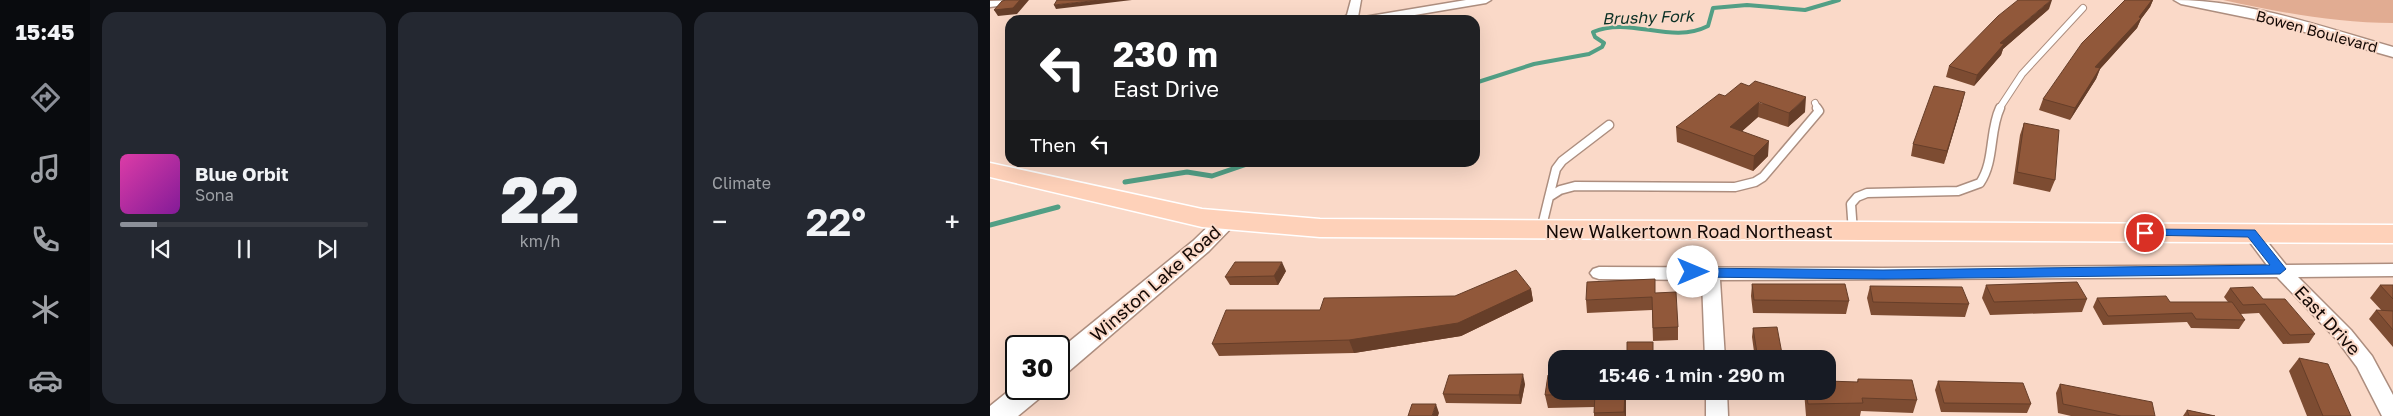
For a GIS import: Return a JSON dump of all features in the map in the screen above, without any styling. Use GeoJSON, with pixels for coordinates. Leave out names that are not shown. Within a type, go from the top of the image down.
{"type":"FeatureCollection","features":[{"type":"Feature","properties":{"kind":"main road","name":"New Walkertown Road Northeast"},"geometry":{"type":"LineString","coordinates":[[990,170],[1202,218],[1357,230],[2393,234]]}},
{"type":"Feature","properties":{"kind":"street"},"geometry":{"type":"LineString","coordinates":[[990,4],[1020,0]]}},
{"type":"Feature","properties":{"kind":"street"},"geometry":{"type":"LineString","coordinates":[[1352,15],[1356,0]]}},
{"type":"Feature","properties":{"kind":"street"},"geometry":{"type":"LineString","coordinates":[[1394,15],[1486,0]]}},
{"type":"Feature","properties":{"kind":"street","name":"Bowen Boulevard"},"geometry":{"type":"LineString","coordinates":[[2181,0],[2271,18],[2393,52]]}},
{"type":"Feature","properties":{"kind":"street","name":"Winston Lake Road"},"geometry":{"type":"LineString","coordinates":[[1070,356],[1201,246],[1228,220]]}},
{"type":"Feature","properties":{"kind":"street","name":"East Drive"},"geometry":{"type":"LineString","coordinates":[[2251,233],[2280,269],[2344,334],[2365,362],[2393,416]]}},
{"type":"Feature","properties":{"kind":"street"},"geometry":{"type":"LineString","coordinates":[[1599,273],[1883,274],[2280,269],[2393,270]]}},
{"type":"Feature","properties":{"kind":"street"},"geometry":{"type":"LineString","coordinates":[[1711,272],[1715,350]]}},
{"type":"Feature","properties":{"kind":"street"},"geometry":{"type":"LineString","coordinates":[[998,416],[1018,400]]}},
{"type":"Feature","properties":{"kind":"street"},"geometry":{"type":"LineString","coordinates":[[1716,400],[1717,416]]}},
{"type":"Feature","properties":{"kind":"lane"},"geometry":{"type":"LineString","coordinates":[[1852,232],[1851,204],[1862,195],[1958,191],[1968,189],[1981,182],[1986,170],[1996,115],[2020,77],[2083,8]]}},
{"type":"Feature","properties":{"kind":"lane"},"geometry":{"type":"LineString","coordinates":[[1550,197],[1560,190],[1575,186],[1746,186],[1763,177],[1819,111],[1815,103]]}},
{"type":"Feature","properties":{"kind":"lane"},"geometry":{"type":"LineString","coordinates":[[1541,230],[1556,169],[1562,161],[1609,125]]}},
{"type":"Feature","properties":{"kind":"shaded area"},"geometry":{"type":"Polygon","coordinates":[[[2223,0],[2393,0],[2393,23],[2372,23],[2307,16],[2223,0]]]}},
{"type":"Feature","properties":{"kind":"building"},"geometry":{"type":"Polygon","coordinates":[[[1020,0],[1013,8],[994,10],[1002,1],[1020,0]]]}},
{"type":"Feature","properties":{"kind":"building"},"geometry":{"type":"Polygon","coordinates":[[[1057,0],[1100,0],[1054,5],[1057,0]]]}},
{"type":"Feature","properties":{"kind":"building"},"geometry":{"type":"Polygon","coordinates":[[[2018,0],[2051,0],[2000,43],[2004,44],[1977,75],[1949,66],[1998,16],[2018,0]]]}},
{"type":"Feature","properties":{"kind":"building"},"geometry":{"type":"Polygon","coordinates":[[[2125,0],[2152,0],[2139,17],[2141,18],[2095,67],[2100,68],[2075,108],[2043,99],[2082,43],[2125,0]]]}},
{"type":"Feature","properties":{"kind":"building"},"geometry":{"type":"Polygon","coordinates":[[[1755,81],[1806,97],[1789,113],[1759,102],[1730,127],[1769,141],[1754,156],[1676,127],[1719,94],[1725,96],[1741,83],[1749,86],[1755,81]]]}},
{"type":"Feature","properties":{"kind":"building"},"geometry":{"type":"Polygon","coordinates":[[[1934,86],[1965,92],[1947,151],[1913,144],[1934,86]]]}},
{"type":"Feature","properties":{"kind":"building"},"geometry":{"type":"Polygon","coordinates":[[[2024,123],[2059,130],[2055,180],[2017,172],[2024,123]]]}},
{"type":"Feature","properties":{"kind":"building"},"geometry":{"type":"Polygon","coordinates":[[[1235,262],[1282,262],[1274,276],[1225,277],[1235,262]]]}},
{"type":"Feature","properties":{"kind":"building"},"geometry":{"type":"Polygon","coordinates":[[[1516,270],[1531,289],[1458,323],[1349,340],[1212,344],[1226,310],[1320,310],[1324,298],[1455,296],[1516,270]]]}},
{"type":"Feature","properties":{"kind":"building"},"geometry":{"type":"Polygon","coordinates":[[[1655,279],[1655,293],[1676,292],[1678,327],[1653,328],[1652,297],[1586,300],[1587,282],[1655,279]]]}},
{"type":"Feature","properties":{"kind":"building"},"geometry":{"type":"Polygon","coordinates":[[[2077,282],[2087,299],[1994,302],[1986,285],[2077,282]]]}},
{"type":"Feature","properties":{"kind":"building"},"geometry":{"type":"Polygon","coordinates":[[[1752,284],[1845,284],[1849,301],[1754,300],[1752,284]]]}},
{"type":"Feature","properties":{"kind":"building"},"geometry":{"type":"Polygon","coordinates":[[[2380,285],[2393,285],[2393,299],[2380,285]]]}},
{"type":"Feature","properties":{"kind":"building"},"geometry":{"type":"Polygon","coordinates":[[[1870,286],[1962,287],[1969,304],[1873,302],[1870,286]]]}},
{"type":"Feature","properties":{"kind":"building"},"geometry":{"type":"Polygon","coordinates":[[[2253,287],[2263,299],[2285,299],[2315,334],[2290,335],[2265,304],[2243,305],[2230,288],[2253,287]]]}},
{"type":"Feature","properties":{"kind":"building"},"geometry":{"type":"Polygon","coordinates":[[[2166,296],[2170,302],[2232,302],[2245,320],[2196,319],[2192,313],[2108,316],[2097,298],[2166,296]]]}},
{"type":"Feature","properties":{"kind":"building"},"geometry":{"type":"Polygon","coordinates":[[[2376,310],[2393,311],[2393,330],[2376,310]]]}},
{"type":"Feature","properties":{"kind":"building"},"geometry":{"type":"Polygon","coordinates":[[[1777,327],[1781,350],[1757,350],[1753,328],[1777,327]]]}},
{"type":"Feature","properties":{"kind":"building"},"geometry":{"type":"Polygon","coordinates":[[[1627,342],[1653,342],[1653,350],[1627,350],[1627,342]]]}},
{"type":"Feature","properties":{"kind":"building"},"geometry":{"type":"Polygon","coordinates":[[[2299,358],[2328,364],[2351,416],[2323,416],[2299,358]]]}},
{"type":"Feature","properties":{"kind":"building"},"geometry":{"type":"Polygon","coordinates":[[[1523,374],[1519,395],[1443,394],[1449,375],[1523,374]]]}},
{"type":"Feature","properties":{"kind":"building"},"geometry":{"type":"Polygon","coordinates":[[[1548,375],[1548,395],[1545,395],[1548,375]]]}},
{"type":"Feature","properties":{"kind":"building"},"geometry":{"type":"Polygon","coordinates":[[[1858,379],[1912,380],[1917,400],[1862,398],[1863,403],[1808,404],[1807,400],[1836,400],[1836,381],[1858,382],[1858,379]]]}},
{"type":"Feature","properties":{"kind":"building"},"geometry":{"type":"Polygon","coordinates":[[[1938,381],[2023,383],[2031,404],[1944,403],[1938,381]]]}},
{"type":"Feature","properties":{"kind":"building"},"geometry":{"type":"Polygon","coordinates":[[[2060,384],[2152,402],[2155,416],[2121,416],[2063,404],[2060,384]]]}},
{"type":"Feature","properties":{"kind":"building"},"geometry":{"type":"Polygon","coordinates":[[[1595,400],[1625,400],[1624,412],[1594,413],[1595,400]]]}},
{"type":"Feature","properties":{"kind":"building"},"geometry":{"type":"Polygon","coordinates":[[[1412,404],[1436,404],[1432,416],[1408,416],[1412,404]]]}},
{"type":"Feature","properties":{"kind":"building"},"geometry":{"type":"Polygon","coordinates":[[[2187,410],[2215,416],[2189,416],[2187,410]]]}},
{"type":"Feature","properties":{"kind":"waterway","name":"Brushy Fork"},"geometry":{"type":"LineString","coordinates":[[1480,81],[1534,64],[1589,54],[1602,47],[1604,43],[1595,37],[1593,32],[1607,28],[1636,28],[1680,33],[1708,26],[1713,8],[1747,5],[1805,10],[1839,0]]}},
{"type":"Feature","properties":{"kind":"waterway","name":"Brushy Fork"},"geometry":{"type":"LineString","coordinates":[[1125,182],[1187,172],[1212,176],[1238,167]]}},
{"type":"Feature","properties":{"kind":"waterway","name":"Brushy Fork"},"geometry":{"type":"LineString","coordinates":[[990,225],[1058,207]]}},
{"type":"Feature","properties":{"kind":"route"},"geometry":{"type":"LineString","coordinates":[[1693,272],[1883,274],[2280,269],[2251,233],[2145,233]]}}]}
